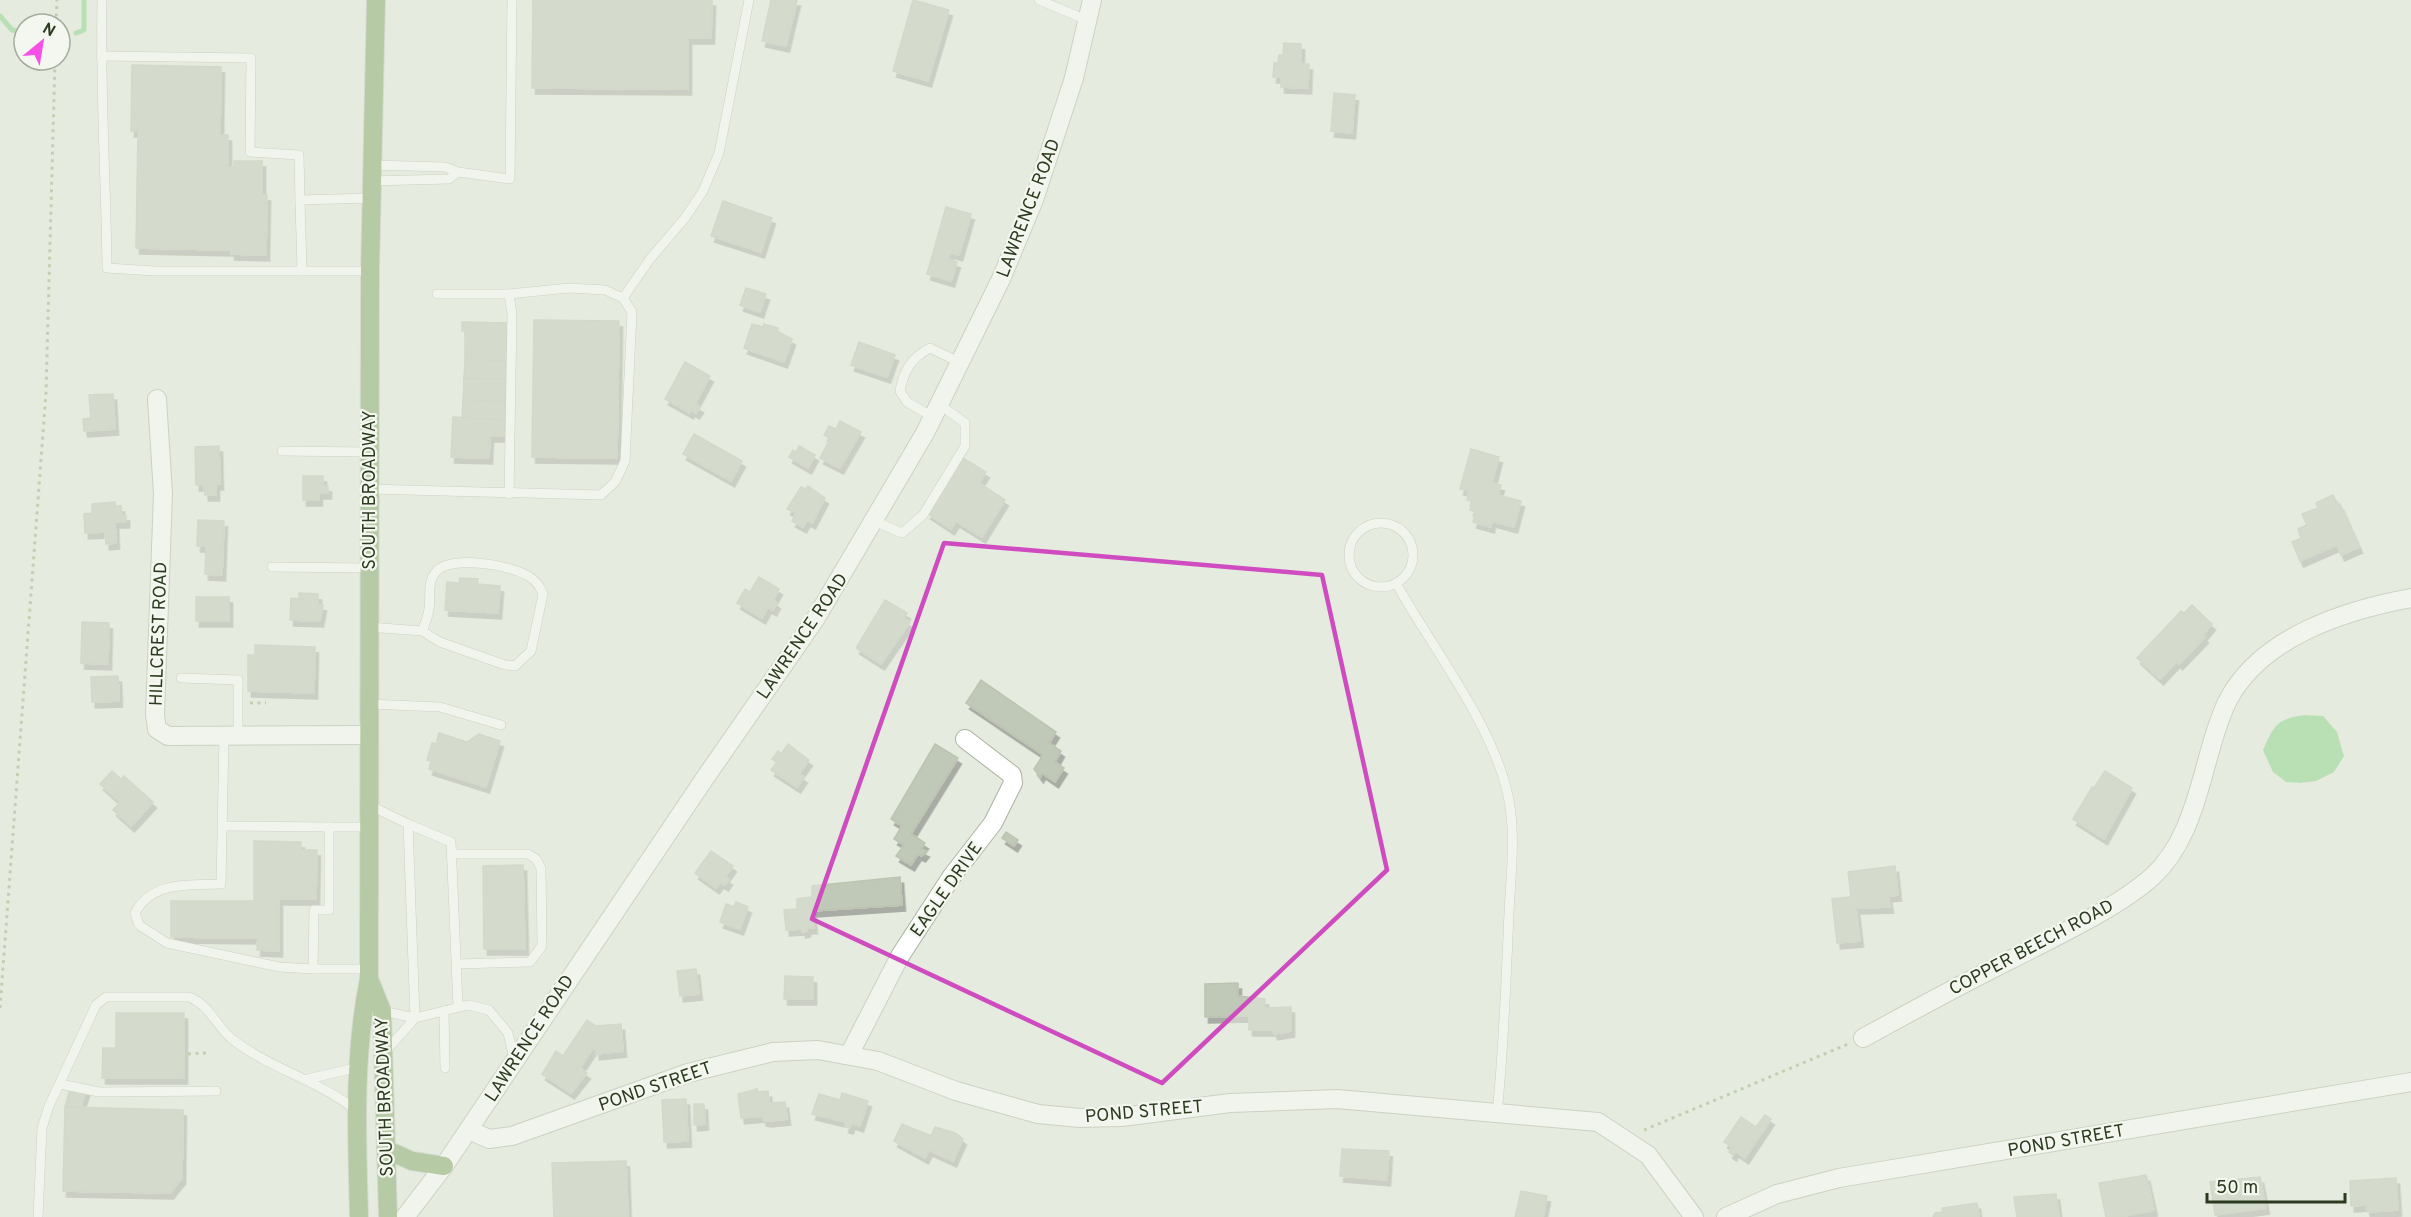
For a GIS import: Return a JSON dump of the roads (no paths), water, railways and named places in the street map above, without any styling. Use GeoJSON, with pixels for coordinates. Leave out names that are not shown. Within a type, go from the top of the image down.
{"type":"FeatureCollection","features":[{"type":"Feature","properties":{"kind":"main road","name":"SOUTH BROADWAY"},"geometry":{"type":"LineString","coordinates":[[359,1217],[359,1066],[363,1008],[369,974],[370,272],[376,0]]}},
{"type":"Feature","properties":{"kind":"main road","name":"SOUTH BROADWAY"},"geometry":{"type":"LineString","coordinates":[[369,974],[382,1011],[388,1217]]}},
{"type":"Feature","properties":{"kind":"main road"},"geometry":{"type":"LineString","coordinates":[[387,1150],[412,1161],[444,1166]]}},
{"type":"Feature","properties":{"kind":"street","name":"LAWRENCE ROAD"},"geometry":{"type":"LineString","coordinates":[[405,1217],[469,1130],[705,777],[816,618],[874,521],[961,363],[1034,200],[1068,98],[1092,0]]}},
{"type":"Feature","properties":{"kind":"street","name":"HILLCREST ROAD"},"geometry":{"type":"LineString","coordinates":[[157,399],[163,494],[155,715],[157,729],[168,736],[368,735]]}},
{"type":"Feature","properties":{"kind":"street","name":"COPPER BEECH ROAD"},"geometry":{"type":"LineString","coordinates":[[1863,1038],[2061,934],[2152,877],[2167,861],[2188,824],[2219,722],[2239,683],[2254,666],[2271,652],[2308,630],[2348,614],[2411,598]]}},
{"type":"Feature","properties":{"kind":"street","name":"EAGLE DRIVE"},"geometry":{"type":"LineString","coordinates":[[849,1055],[900,956],[952,876],[993,823],[1013,783],[1012,775],[965,739]]}},
{"type":"Feature","properties":{"kind":"street","name":"POND STREET"},"geometry":{"type":"LineString","coordinates":[[469,1130],[489,1139],[512,1136],[688,1073],[773,1052],[818,1050],[878,1062],[997,1105],[1038,1114],[1070,1117],[1122,1117],[1230,1103],[1338,1099],[1598,1122],[1648,1155],[1694,1217]]}},
{"type":"Feature","properties":{"kind":"street","name":"POND STREET"},"geometry":{"type":"LineString","coordinates":[[1726,1217],[1777,1194],[1839,1178],[2411,1082]]}},
{"type":"Feature","properties":{"kind":"lane"},"geometry":{"type":"LineString","coordinates":[[102,0],[101,56],[106,162],[107,268],[154,271],[370,272]]}},
{"type":"Feature","properties":{"kind":"lane"},"geometry":{"type":"LineString","coordinates":[[300,200],[371,181],[445,166],[458,172],[510,179],[512,0]]}},
{"type":"Feature","properties":{"kind":"lane"},"geometry":{"type":"LineString","coordinates":[[623,298],[703,191],[719,153],[749,0]]}},
{"type":"Feature","properties":{"kind":"lane"},"geometry":{"type":"LineString","coordinates":[[1039,0],[1088,20]]}},
{"type":"Feature","properties":{"kind":"lane"},"geometry":{"type":"LineString","coordinates":[[101,56],[251,58],[250,152],[299,154],[302,270]]}},
{"type":"Feature","properties":{"kind":"lane"},"geometry":{"type":"LineString","coordinates":[[371,181],[449,179],[458,172]]}},
{"type":"Feature","properties":{"kind":"lane"},"geometry":{"type":"LineString","coordinates":[[369,489],[601,495],[615,482],[627,451],[632,312],[623,298],[605,290],[568,288],[509,294],[436,294]]}},
{"type":"Feature","properties":{"kind":"lane"},"geometry":{"type":"LineString","coordinates":[[509,294],[512,314],[509,494]]}},
{"type":"Feature","properties":{"kind":"lane"},"geometry":{"type":"LineString","coordinates":[[874,521],[902,533],[923,515],[965,446],[965,423],[907,402],[900,392],[904,372],[916,356],[930,348],[961,363]]}},
{"type":"Feature","properties":{"kind":"lane"},"geometry":{"type":"LineString","coordinates":[[282,451],[369,452]]}},
{"type":"Feature","properties":{"kind":"lane"},"geometry":{"type":"LineString","coordinates":[[1385,523],[1404,533],[1410,542],[1412,563],[1408,573],[1396,583],[1381,588],[1370,586],[1354,574],[1349,564],[1350,543],[1364,527],[1385,523]]}},
{"type":"Feature","properties":{"kind":"lane"},"geometry":{"type":"LineString","coordinates":[[368,627],[422,631],[440,642],[505,665],[515,666],[531,651],[543,594],[539,585],[529,576],[511,569],[455,563],[444,565],[431,579],[429,609],[422,631]]}},
{"type":"Feature","properties":{"kind":"lane"},"geometry":{"type":"LineString","coordinates":[[272,567],[368,568]]}},
{"type":"Feature","properties":{"kind":"lane"},"geometry":{"type":"LineString","coordinates":[[1396,583],[1482,728],[1500,768],[1510,803],[1512,855],[1503,1050],[1497,1113]]}},
{"type":"Feature","properties":{"kind":"lane"},"geometry":{"type":"LineString","coordinates":[[181,678],[238,680],[222,826],[221,884],[173,885],[151,893],[141,902],[135,913],[139,925],[167,943],[279,967],[369,974]]}},
{"type":"Feature","properties":{"kind":"lane"},"geometry":{"type":"LineString","coordinates":[[368,704],[440,707],[501,725]]}},
{"type":"Feature","properties":{"kind":"lane"},"geometry":{"type":"LineString","coordinates":[[369,805],[451,842],[452,867],[448,892],[454,913],[452,958],[458,1006]]}},
{"type":"Feature","properties":{"kind":"lane"},"geometry":{"type":"LineString","coordinates":[[383,1054],[415,1018],[418,956],[415,868],[408,824]]}},
{"type":"Feature","properties":{"kind":"lane"},"geometry":{"type":"LineString","coordinates":[[222,826],[370,827]]}},
{"type":"Feature","properties":{"kind":"lane"},"geometry":{"type":"LineString","coordinates":[[313,969],[314,910],[329,910],[329,827]]}},
{"type":"Feature","properties":{"kind":"lane"},"geometry":{"type":"LineString","coordinates":[[452,854],[528,854],[536,859],[541,868],[543,946],[530,962],[452,958]]}},
{"type":"Feature","properties":{"kind":"lane"},"geometry":{"type":"LineString","coordinates":[[442,867],[452,867]]}},
{"type":"Feature","properties":{"kind":"lane"},"geometry":{"type":"LineString","coordinates":[[442,914],[454,913]]}},
{"type":"Feature","properties":{"kind":"lane"},"geometry":{"type":"LineString","coordinates":[[444,933],[454,933]]}},
{"type":"Feature","properties":{"kind":"lane"},"geometry":{"type":"LineString","coordinates":[[38,1217],[42,1128],[96,1005],[106,997],[118,995],[189,998],[209,1010],[221,1028],[240,1044],[330,1091],[358,1113]]}},
{"type":"Feature","properties":{"kind":"lane"},"geometry":{"type":"LineString","coordinates":[[382,1011],[415,1018],[458,1006],[477,1006],[494,1015],[508,1033],[515,1060]]}},
{"type":"Feature","properties":{"kind":"lane"},"geometry":{"type":"LineString","coordinates":[[444,1011],[445,1068]]}},
{"type":"Feature","properties":{"kind":"lane"},"geometry":{"type":"LineString","coordinates":[[306,1079],[359,1066]]}},
{"type":"Feature","properties":{"kind":"lane"},"geometry":{"type":"LineString","coordinates":[[60,1084],[99,1092],[216,1091]]}},
{"type":"Feature","properties":{"kind":"waterway"},"geometry":{"type":"LineString","coordinates":[[76,33],[84,30],[84,0]]}},
{"type":"Feature","properties":{"kind":"waterway"},"geometry":{"type":"LineString","coordinates":[[0,16],[12,30]]}}]}
